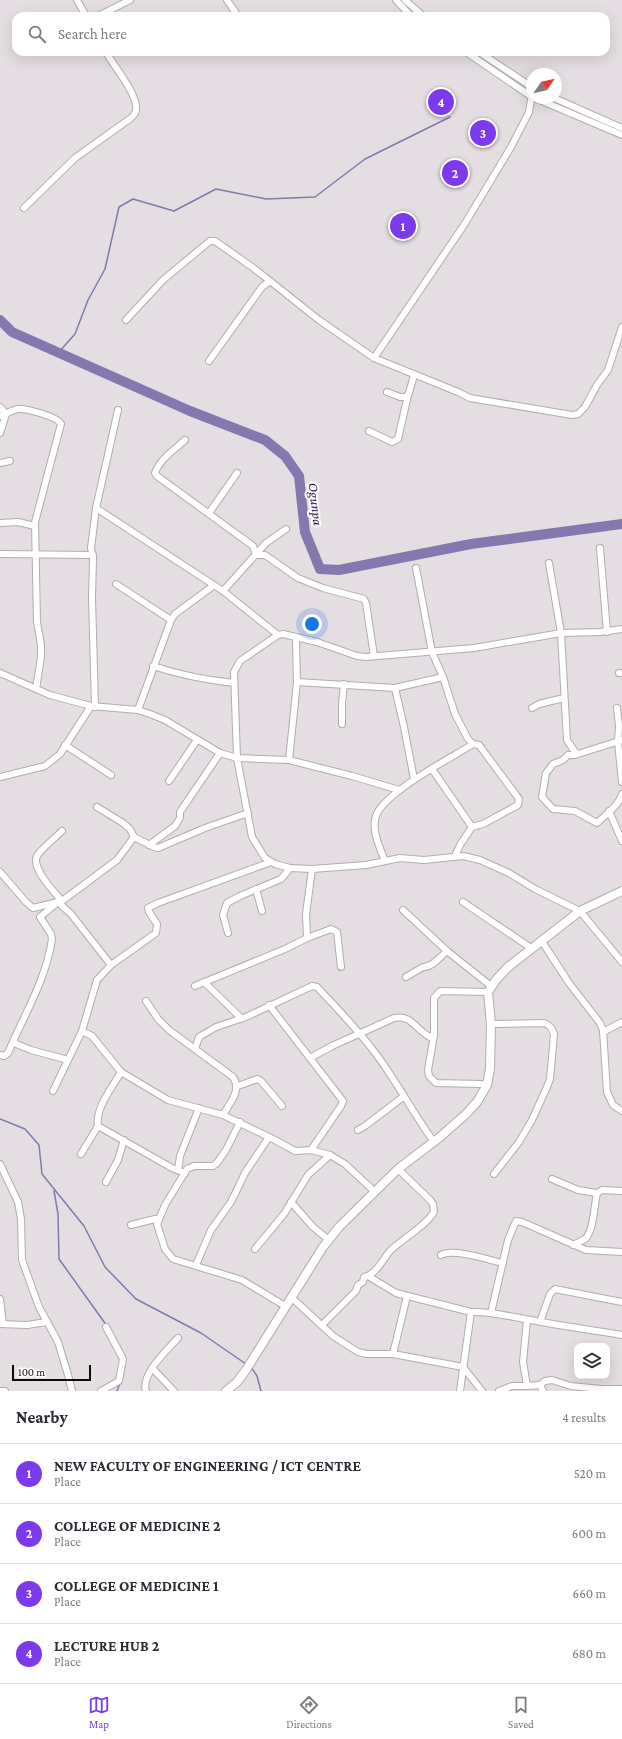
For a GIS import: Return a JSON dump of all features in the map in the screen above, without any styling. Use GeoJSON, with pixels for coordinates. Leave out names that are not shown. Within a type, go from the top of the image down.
{"type":"FeatureCollection","features":[{"type":"Feature","properties":{"kind":"street"},"geometry":{"type":"LineString","coordinates":[[77,0],[84,12]]}},
{"type":"Feature","properties":{"kind":"street"},"geometry":{"type":"LineString","coordinates":[[106,12],[130,0]]}},
{"type":"Feature","properties":{"kind":"street"},"geometry":{"type":"LineString","coordinates":[[227,0],[235,12]]}},
{"type":"Feature","properties":{"kind":"street"},"geometry":{"type":"LineString","coordinates":[[396,0],[408,12]]}},
{"type":"Feature","properties":{"kind":"street"},"geometry":{"type":"LineString","coordinates":[[405,0],[418,12]]}},
{"type":"Feature","properties":{"kind":"street"},"geometry":{"type":"LineString","coordinates":[[24,208],[75,158],[131,118],[136,111],[136,102],[132,94],[108,56]]}},
{"type":"Feature","properties":{"kind":"street"},"geometry":{"type":"LineString","coordinates":[[472,56],[526,92]]}},
{"type":"Feature","properties":{"kind":"street"},"geometry":{"type":"LineString","coordinates":[[485,56],[526,83]]}},
{"type":"Feature","properties":{"kind":"street"},"geometry":{"type":"LineString","coordinates":[[562,102],[622,128]]}},
{"type":"Feature","properties":{"kind":"street"},"geometry":{"type":"LineString","coordinates":[[374,358],[464,225],[511,147],[529,112],[530,104]]}},
{"type":"Feature","properties":{"kind":"street"},"geometry":{"type":"LineString","coordinates":[[550,104],[622,135]]}},
{"type":"Feature","properties":{"kind":"street"},"geometry":{"type":"LineString","coordinates":[[126,320],[163,280],[210,241],[215,242],[252,267],[319,320],[374,358],[470,398],[572,415],[578,414],[584,407],[596,385],[608,370],[622,327]]}},
{"type":"Feature","properties":{"kind":"street"},"geometry":{"type":"LineString","coordinates":[[209,361],[262,287],[270,281]]}},
{"type":"Feature","properties":{"kind":"street"},"geometry":{"type":"LineString","coordinates":[[369,431],[392,442],[398,439],[414,375]]}},
{"type":"Feature","properties":{"kind":"street"},"geometry":{"type":"LineString","coordinates":[[387,392],[403,398],[408,395]]}},
{"type":"Feature","properties":{"kind":"street"},"geometry":{"type":"LineString","coordinates":[[0,407],[3,415],[0,432]]}},
{"type":"Feature","properties":{"kind":"street"},"geometry":{"type":"LineString","coordinates":[[3,415],[16,409],[25,409],[57,419],[60,422],[35,526],[37,622],[41,651],[36,689]]}},
{"type":"Feature","properties":{"kind":"street"},"geometry":{"type":"LineString","coordinates":[[0,777],[45,766],[60,754],[65,744],[93,706],[92,598],[94,585],[93,555],[91,548],[96,508],[118,410]]}},
{"type":"Feature","properties":{"kind":"street"},"geometry":{"type":"LineString","coordinates":[[185,440],[163,460],[155,473],[253,546],[256,555]]}},
{"type":"Feature","properties":{"kind":"street"},"geometry":{"type":"LineString","coordinates":[[0,463],[10,461]]}},
{"type":"Feature","properties":{"kind":"street"},"geometry":{"type":"LineString","coordinates":[[209,513],[237,473]]}},
{"type":"Feature","properties":{"kind":"street"},"geometry":{"type":"LineString","coordinates":[[96,508],[213,586],[223,591],[278,635]]}},
{"type":"Feature","properties":{"kind":"street"},"geometry":{"type":"LineString","coordinates":[[1,522],[18,522],[35,526]]}},
{"type":"Feature","properties":{"kind":"street"},"geometry":{"type":"LineString","coordinates":[[223,591],[266,543],[286,529]]}},
{"type":"Feature","properties":{"kind":"street"},"geometry":{"type":"LineString","coordinates":[[600,548],[607,632]]}},
{"type":"Feature","properties":{"kind":"street"},"geometry":{"type":"LineString","coordinates":[[0,554],[93,555]]}},
{"type":"Feature","properties":{"kind":"street"},"geometry":{"type":"LineString","coordinates":[[256,555],[265,555],[298,578],[323,588],[364,599],[366,603],[374,656]]}},
{"type":"Feature","properties":{"kind":"street"},"geometry":{"type":"LineString","coordinates":[[548,563],[561,633],[566,740],[578,754],[620,741]]}},
{"type":"Feature","properties":{"kind":"street"},"geometry":{"type":"LineString","coordinates":[[416,568],[432,652],[443,677],[455,714],[472,744]]}},
{"type":"Feature","properties":{"kind":"street"},"geometry":{"type":"LineString","coordinates":[[116,584],[171,620]]}},
{"type":"Feature","properties":{"kind":"street"},"geometry":{"type":"LineString","coordinates":[[138,710],[171,620],[175,614],[213,586]]}},
{"type":"Feature","properties":{"kind":"street"},"geometry":{"type":"LineString","coordinates":[[622,629],[607,632],[561,633],[474,648],[374,656],[357,656],[317,642],[287,635],[278,635],[240,661],[234,672],[237,758],[252,837],[265,858],[271,862],[290,868],[312,869],[366,865],[400,858],[424,860],[463,856],[480,860],[509,873],[535,889],[580,911],[620,955],[622,962]]}},
{"type":"Feature","properties":{"kind":"street"},"geometry":{"type":"LineString","coordinates":[[290,760],[297,682],[296,638]]}},
{"type":"Feature","properties":{"kind":"street"},"geometry":{"type":"LineString","coordinates":[[153,666],[210,681],[234,683]]}},
{"type":"Feature","properties":{"kind":"street"},"geometry":{"type":"LineString","coordinates":[[0,673],[50,695],[93,706],[138,710],[165,720],[220,753],[237,758],[290,760],[399,790]]}},
{"type":"Feature","properties":{"kind":"street"},"geometry":{"type":"LineString","coordinates":[[297,682],[395,688],[443,677]]}},
{"type":"Feature","properties":{"kind":"street"},"geometry":{"type":"LineString","coordinates":[[342,724],[344,684]]}},
{"type":"Feature","properties":{"kind":"street"},"geometry":{"type":"LineString","coordinates":[[395,688],[414,779]]}},
{"type":"Feature","properties":{"kind":"street"},"geometry":{"type":"LineString","coordinates":[[532,708],[539,704],[564,698]]}},
{"type":"Feature","properties":{"kind":"street"},"geometry":{"type":"LineString","coordinates":[[617,708],[622,782]]}},
{"type":"Feature","properties":{"kind":"street"},"geometry":{"type":"LineString","coordinates":[[169,781],[197,740]]}},
{"type":"Feature","properties":{"kind":"street"},"geometry":{"type":"LineString","coordinates":[[65,744],[111,775]]}},
{"type":"Feature","properties":{"kind":"street"},"geometry":{"type":"LineString","coordinates":[[385,861],[379,847],[375,828],[376,816],[382,807],[399,790],[414,779],[472,744],[479,745],[519,799],[520,803],[483,824],[472,828],[460,845],[455,856]]}},
{"type":"Feature","properties":{"kind":"street"},"geometry":{"type":"LineString","coordinates":[[575,752],[575,755],[568,755],[563,760],[552,764],[546,773],[542,797],[553,809],[575,811],[597,824],[609,811],[617,806],[621,797]]}},
{"type":"Feature","properties":{"kind":"street"},"geometry":{"type":"LineString","coordinates":[[149,845],[175,826],[180,818],[180,812],[220,753]]}},
{"type":"Feature","properties":{"kind":"street"},"geometry":{"type":"LineString","coordinates":[[432,769],[472,828]]}},
{"type":"Feature","properties":{"kind":"street"},"geometry":{"type":"LineString","coordinates":[[97,807],[123,823],[130,829],[134,837],[154,847],[162,847],[205,828],[248,814]]}},
{"type":"Feature","properties":{"kind":"street"},"geometry":{"type":"LineString","coordinates":[[609,811],[622,841]]}},
{"type":"Feature","properties":{"kind":"street"},"geometry":{"type":"LineString","coordinates":[[62,831],[38,855],[36,862],[38,870],[60,902],[111,965]]}},
{"type":"Feature","properties":{"kind":"street"},"geometry":{"type":"LineString","coordinates":[[40,917],[117,860],[134,837]]}},
{"type":"Feature","properties":{"kind":"street"},"geometry":{"type":"LineString","coordinates":[[53,1091],[82,1031],[97,980],[111,965],[156,933],[157,924],[148,908],[271,862]]}},
{"type":"Feature","properties":{"kind":"street"},"geometry":{"type":"LineString","coordinates":[[228,933],[223,914],[227,903],[235,898],[281,880],[290,868]]}},
{"type":"Feature","properties":{"kind":"street"},"geometry":{"type":"LineString","coordinates":[[307,938],[306,914],[312,869]]}},
{"type":"Feature","properties":{"kind":"street"},"geometry":{"type":"LineString","coordinates":[[0,872],[40,917],[51,934],[52,942],[46,969],[14,1043],[8,1053],[4,1056],[0,1055]]}},
{"type":"Feature","properties":{"kind":"street"},"geometry":{"type":"LineString","coordinates":[[256,890],[262,911]]}},
{"type":"Feature","properties":{"kind":"street"},"geometry":{"type":"LineString","coordinates":[[226,1391],[237,1382],[246,1370],[285,1306],[339,1227],[398,1169],[434,1142],[466,1114],[477,1102],[487,1085],[491,1060],[490,989],[508,966],[580,911],[622,891]]}},
{"type":"Feature","properties":{"kind":"street"},"geometry":{"type":"LineString","coordinates":[[33,908],[60,902]]}},
{"type":"Feature","properties":{"kind":"street"},"geometry":{"type":"LineString","coordinates":[[463,902],[531,948]]}},
{"type":"Feature","properties":{"kind":"street"},"geometry":{"type":"LineString","coordinates":[[403,910],[490,989]]}},
{"type":"Feature","properties":{"kind":"street"},"geometry":{"type":"LineString","coordinates":[[194,986],[331,929],[335,930],[336,932],[341,967]]}},
{"type":"Feature","properties":{"kind":"street"},"geometry":{"type":"LineString","coordinates":[[541,940],[569,983],[597,1018],[603,1032],[607,1092],[613,1105],[622,1111]]}},
{"type":"Feature","properties":{"kind":"street"},"geometry":{"type":"LineString","coordinates":[[406,977],[423,967],[426,968],[447,951]]}},
{"type":"Feature","properties":{"kind":"street"},"geometry":{"type":"LineString","coordinates":[[204,982],[241,1018]]}},
{"type":"Feature","properties":{"kind":"street"},"geometry":{"type":"LineString","coordinates":[[195,1048],[197,1042],[204,1034],[216,1027],[241,1018],[312,986],[316,987],[361,1034],[377,1055],[434,1142]]}},
{"type":"Feature","properties":{"kind":"street"},"geometry":{"type":"LineString","coordinates":[[487,1085],[436,1083],[432,1080],[428,1070],[434,1035],[434,998],[440,991],[490,989]]}},
{"type":"Feature","properties":{"kind":"street"},"geometry":{"type":"LineString","coordinates":[[146,1001],[158,1019],[169,1030],[233,1077],[238,1086],[237,1091],[223,1115]]}},
{"type":"Feature","properties":{"kind":"street"},"geometry":{"type":"LineString","coordinates":[[269,1005],[342,1100],[341,1106],[311,1150]]}},
{"type":"Feature","properties":{"kind":"street"},"geometry":{"type":"LineString","coordinates":[[310,1058],[332,1046],[400,1016],[409,1019],[426,1035],[430,1037],[434,1035]]}},
{"type":"Feature","properties":{"kind":"street"},"geometry":{"type":"LineString","coordinates":[[603,1032],[622,1022]]}},
{"type":"Feature","properties":{"kind":"street"},"geometry":{"type":"LineString","coordinates":[[491,1024],[544,1023],[548,1024],[552,1028],[554,1034],[550,1079],[547,1087],[532,1120],[519,1142],[494,1174]]}},
{"type":"Feature","properties":{"kind":"street"},"geometry":{"type":"LineString","coordinates":[[82,1031],[92,1036],[121,1072],[168,1100],[223,1115],[240,1122],[294,1151],[311,1150],[330,1155],[345,1164],[374,1191]]}},
{"type":"Feature","properties":{"kind":"street"},"geometry":{"type":"LineString","coordinates":[[14,1043],[31,1050],[68,1060]]}},
{"type":"Feature","properties":{"kind":"street"},"geometry":{"type":"LineString","coordinates":[[81,1154],[98,1126],[97,1119],[102,1105],[121,1072]]}},
{"type":"Feature","properties":{"kind":"street"},"geometry":{"type":"LineString","coordinates":[[238,1086],[256,1078],[261,1081],[282,1106]]}},
{"type":"Feature","properties":{"kind":"street"},"geometry":{"type":"LineString","coordinates":[[358,1130],[404,1097]]}},
{"type":"Feature","properties":{"kind":"street"},"geometry":{"type":"LineString","coordinates":[[178,1170],[180,1156],[199,1108]]}},
{"type":"Feature","properties":{"kind":"street"},"geometry":{"type":"LineString","coordinates":[[240,1122],[226,1150],[217,1163],[213,1166],[194,1166],[188,1169],[165,1205],[157,1224],[165,1249],[173,1259],[242,1280],[285,1306]]}},
{"type":"Feature","properties":{"kind":"street"},"geometry":{"type":"LineString","coordinates":[[98,1126],[185,1173]]}},
{"type":"Feature","properties":{"kind":"street"},"geometry":{"type":"LineString","coordinates":[[196,1265],[211,1230],[231,1202],[245,1173],[269,1137]]}},
{"type":"Feature","properties":{"kind":"street"},"geometry":{"type":"LineString","coordinates":[[106,1182],[118,1160],[124,1140]]}},
{"type":"Feature","properties":{"kind":"street"},"geometry":{"type":"LineString","coordinates":[[255,1249],[284,1214],[308,1175],[330,1155]]}},
{"type":"Feature","properties":{"kind":"street"},"geometry":{"type":"LineString","coordinates":[[0,1164],[18,1202],[21,1219],[22,1260],[39,1307],[58,1342],[72,1391]]}},
{"type":"Feature","properties":{"kind":"street"},"geometry":{"type":"LineString","coordinates":[[322,1325],[356,1291],[358,1285],[363,1282],[364,1277],[368,1276],[390,1251],[405,1237],[431,1218],[434,1212],[433,1204],[430,1200],[398,1169]]}},
{"type":"Feature","properties":{"kind":"street"},"geometry":{"type":"LineString","coordinates":[[552,1179],[578,1190],[598,1193],[602,1190],[622,1190]]}},
{"type":"Feature","properties":{"kind":"street"},"geometry":{"type":"LineString","coordinates":[[573,1245],[585,1238],[592,1228],[594,1207],[598,1193]]}},
{"type":"Feature","properties":{"kind":"street"},"geometry":{"type":"LineString","coordinates":[[291,1202],[313,1227],[329,1240]]}},
{"type":"Feature","properties":{"kind":"street"},"geometry":{"type":"LineString","coordinates":[[131,1225],[159,1219]]}},
{"type":"Feature","properties":{"kind":"street"},"geometry":{"type":"LineString","coordinates":[[491,1313],[508,1240],[516,1221],[522,1222],[584,1249],[591,1251],[622,1252]]}},
{"type":"Feature","properties":{"kind":"street"},"geometry":{"type":"LineString","coordinates":[[584,1249],[585,1238]]}},
{"type":"Feature","properties":{"kind":"street"},"geometry":{"type":"LineString","coordinates":[[441,1255],[446,1253],[462,1254],[503,1263]]}},
{"type":"Feature","properties":{"kind":"street"},"geometry":{"type":"LineString","coordinates":[[368,1276],[396,1293],[471,1312],[482,1311],[509,1315],[527,1320],[622,1335]]}},
{"type":"Feature","properties":{"kind":"street"},"geometry":{"type":"LineString","coordinates":[[540,1322],[550,1294],[555,1289],[622,1302]]}},
{"type":"Feature","properties":{"kind":"street"},"geometry":{"type":"LineString","coordinates":[[393,1354],[407,1296]]}},
{"type":"Feature","properties":{"kind":"street"},"geometry":{"type":"LineString","coordinates":[[291,1297],[333,1336],[358,1352],[367,1354],[393,1354],[463,1366],[482,1391]]}},
{"type":"Feature","properties":{"kind":"street"},"geometry":{"type":"LineString","coordinates":[[0,1299],[1,1324],[27,1325],[47,1322]]}},
{"type":"Feature","properties":{"kind":"street"},"geometry":{"type":"LineString","coordinates":[[460,1391],[471,1312]]}},
{"type":"Feature","properties":{"kind":"street"},"geometry":{"type":"LineString","coordinates":[[527,1320],[523,1362],[527,1386]]}},
{"type":"Feature","properties":{"kind":"street"},"geometry":{"type":"LineString","coordinates":[[101,1391],[119,1381],[124,1364],[123,1359],[106,1327]]}},
{"type":"Feature","properties":{"kind":"street"},"geometry":{"type":"LineString","coordinates":[[146,1391],[145,1383],[160,1357],[178,1338]]}},
{"type":"Feature","properties":{"kind":"street"},"geometry":{"type":"LineString","coordinates":[[153,1369],[174,1391]]}},
{"type":"Feature","properties":{"kind":"street"},"geometry":{"type":"LineString","coordinates":[[499,1391],[512,1386],[542,1388],[544,1381],[552,1380],[571,1388],[622,1389]]}},
{"type":"Feature","properties":{"kind":"street"},"geometry":{"type":"LineString","coordinates":[[0,1391],[5,1391]]}},
{"type":"Feature","properties":{"kind":"waterway"},"geometry":{"type":"LineString","coordinates":[[58,353],[75,334],[88,300],[105,269],[119,207],[133,199],[174,211],[216,189],[266,199],[315,197],[365,159],[450,117]]}},
{"type":"Feature","properties":{"kind":"waterway","name":"Ogunpa"},"geometry":{"type":"LineString","coordinates":[[0,320],[12,332],[190,411],[265,440],[285,456],[299,476],[305,532],[320,569],[339,570],[471,544],[622,524]]}},
{"type":"Feature","properties":{"kind":"waterway"},"geometry":{"type":"LineString","coordinates":[[0,1119],[25,1129],[39,1145],[42,1174],[84,1226],[105,1267],[136,1299],[201,1333],[246,1364]]}},
{"type":"Feature","properties":{"kind":"waterway"},"geometry":{"type":"LineString","coordinates":[[54,1191],[58,1214],[59,1259],[107,1326]]}},
{"type":"Feature","properties":{"kind":"waterway"},"geometry":{"type":"LineString","coordinates":[[251,1367],[257,1376],[261,1391]]}},
{"type":"Feature","properties":{"kind":"waterway"},"geometry":{"type":"LineString","coordinates":[[117,1391],[120,1383]]}},
{"type":"Feature","properties":{"kind":"place","name":"LECTURE HUB 2"},"geometry":{"type":"Point","coordinates":[441,102]}},
{"type":"Feature","properties":{"kind":"place","name":"COLLEGE OF MEDICINE 1"},"geometry":{"type":"Point","coordinates":[483,133]}},
{"type":"Feature","properties":{"kind":"place","name":"COLLEGE OF MEDICINE 2"},"geometry":{"type":"Point","coordinates":[455,173]}},
{"type":"Feature","properties":{"kind":"place","name":"NEW FACULTY OF ENGINEERING / ICT CENTRE"},"geometry":{"type":"Point","coordinates":[403,226]}}]}
